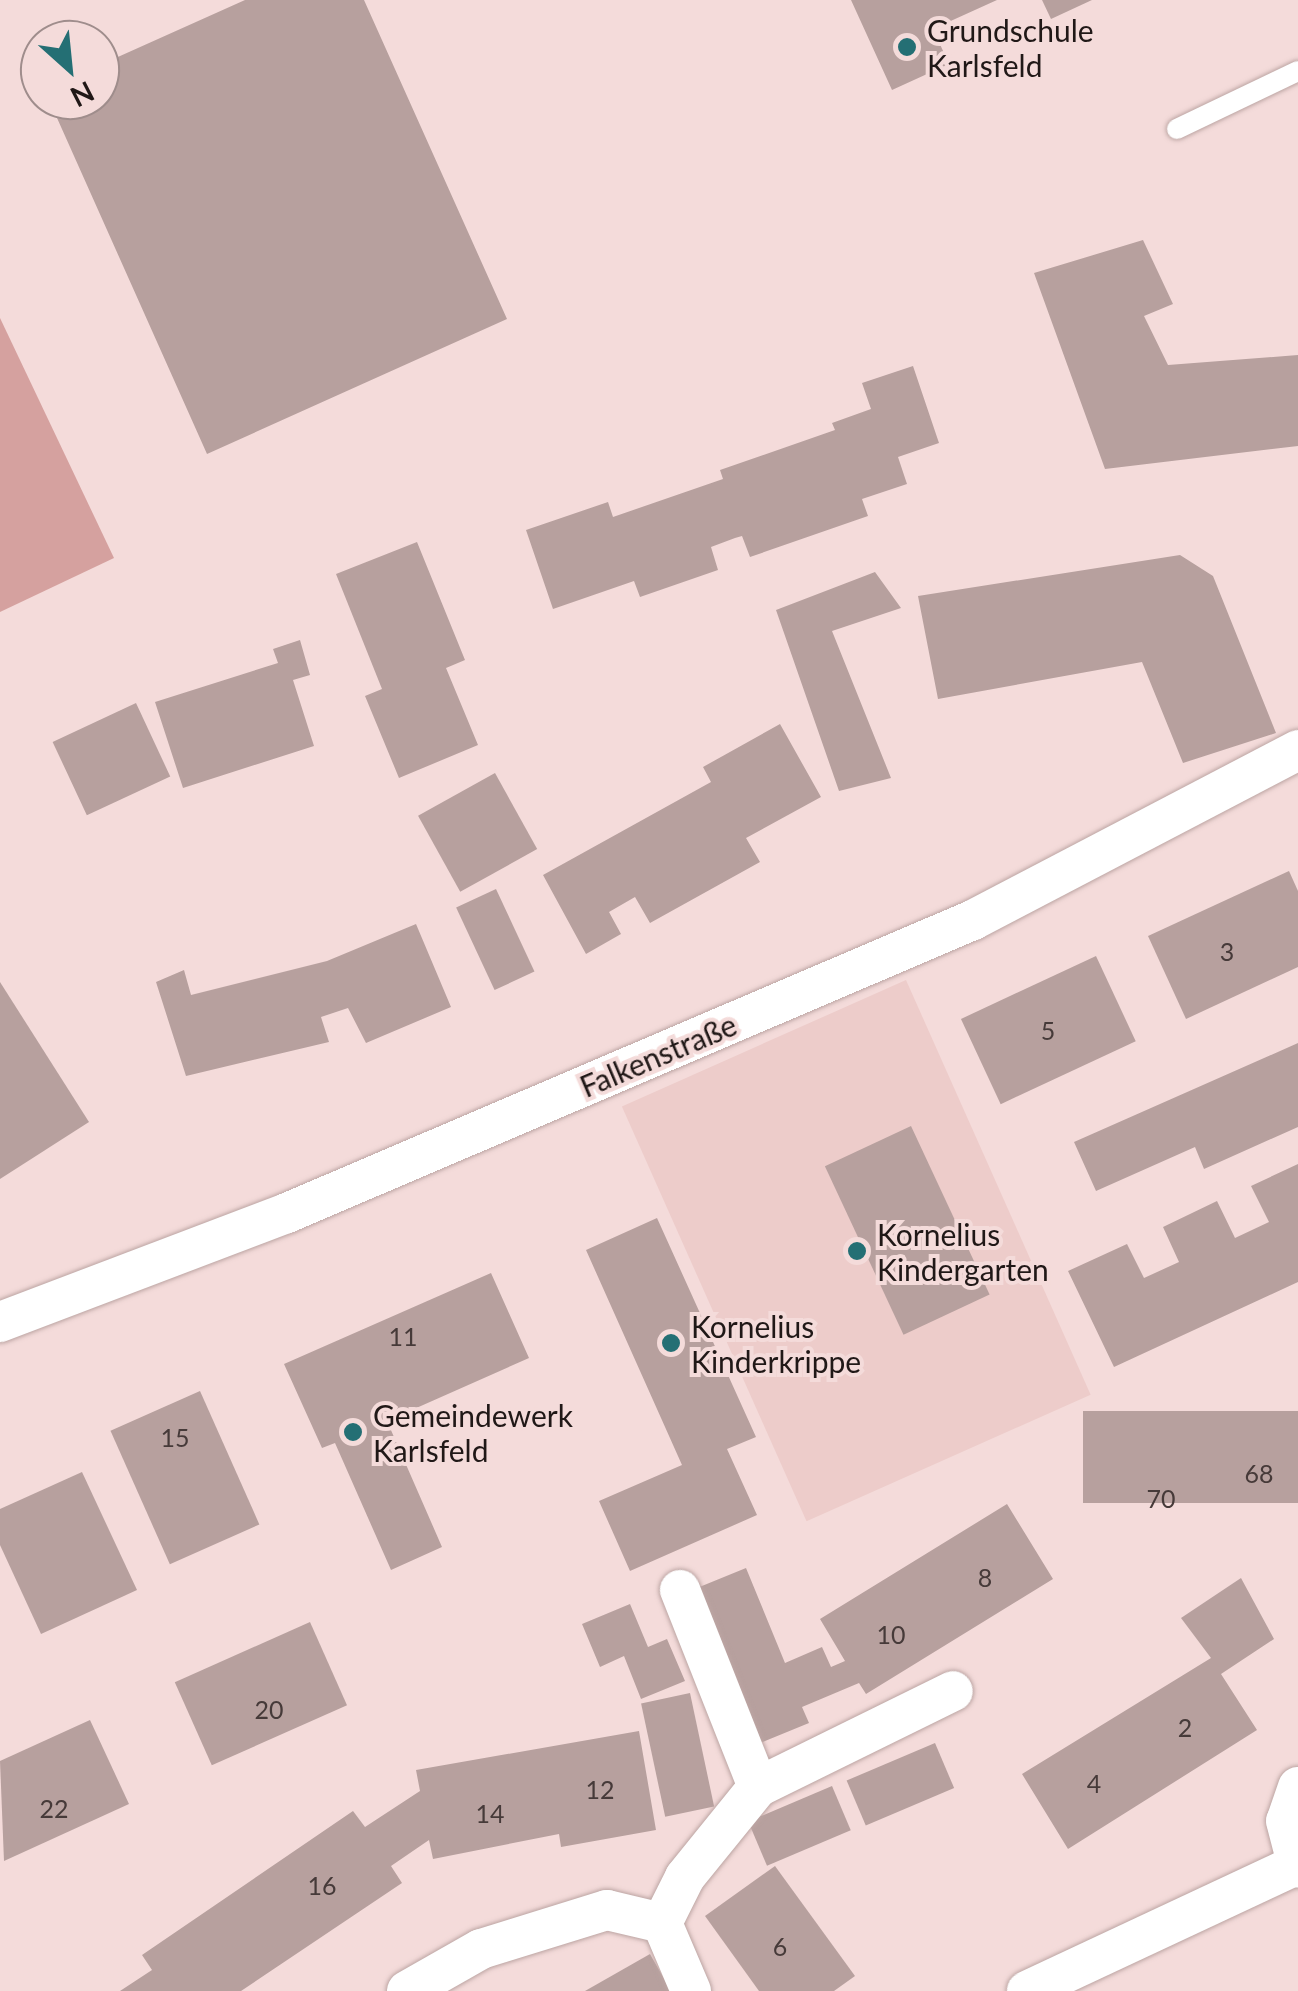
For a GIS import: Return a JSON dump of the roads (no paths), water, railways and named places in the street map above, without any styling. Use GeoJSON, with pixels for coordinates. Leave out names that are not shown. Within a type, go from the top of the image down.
{"type":"FeatureCollection","features":[{"type":"Feature","properties":{"kind":"street","name":"Falkenstraße"},"geometry":{"type":"LineString","coordinates":[[0,1322],[287,1212],[973,920],[1298,750]]}},
{"type":"Feature","properties":{"kind":"street"},"geometry":{"type":"LineString","coordinates":[[680,1590],[758,1787]]}},
{"type":"Feature","properties":{"kind":"street"},"geometry":{"type":"LineString","coordinates":[[691,1991],[662,1923],[685,1876],[758,1787],[953,1691]]}},
{"type":"Feature","properties":{"kind":"street"},"geometry":{"type":"LineString","coordinates":[[1028,1991],[1297,1866],[1286,1821],[1298,1787]]}},
{"type":"Feature","properties":{"kind":"street"},"geometry":{"type":"LineString","coordinates":[[407,1991],[482,1949],[560,1920],[607,1910],[662,1923]]}},
{"type":"Feature","properties":{"kind":"lane"},"geometry":{"type":"LineString","coordinates":[[1177,129],[1298,71]]}},
{"type":"Feature","properties":{"kind":"place","name":"Grundschule Karlsfeld"},"geometry":{"type":"Point","coordinates":[907,47]}},
{"type":"Feature","properties":{"kind":"place","name":"Kornelius Kindergarten"},"geometry":{"type":"Point","coordinates":[857,1251]}},
{"type":"Feature","properties":{"kind":"place","name":"Kornelius Kinderkrippe"},"geometry":{"type":"Point","coordinates":[671,1343]}},
{"type":"Feature","properties":{"kind":"place","name":"Gemeindewerk Karlsfeld"},"geometry":{"type":"Point","coordinates":[353,1432]}}]}
